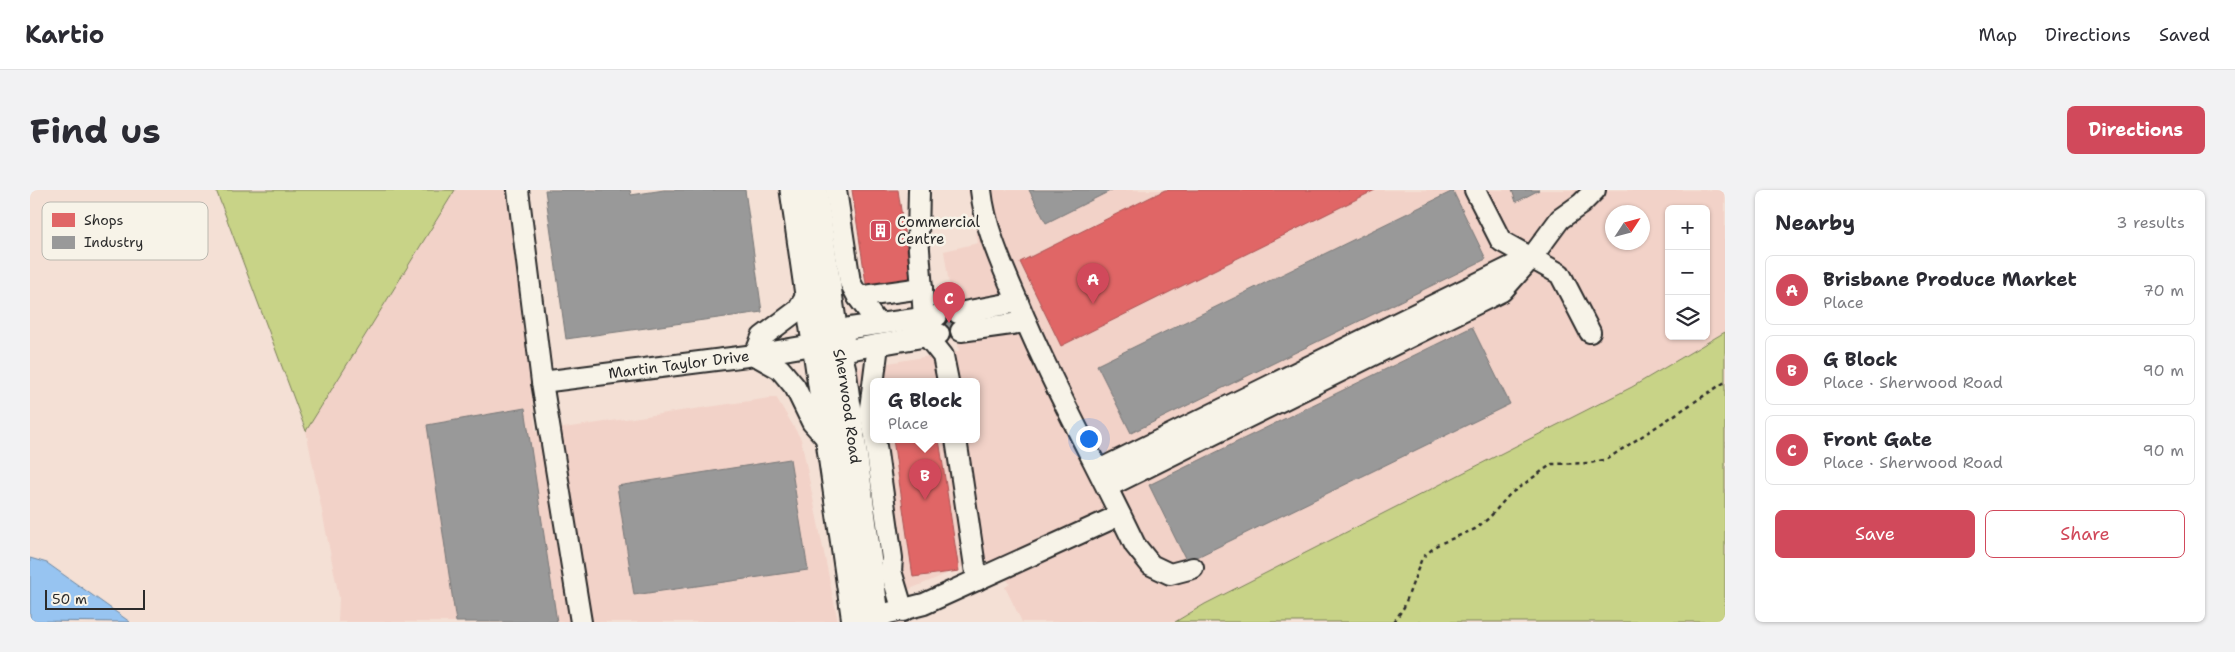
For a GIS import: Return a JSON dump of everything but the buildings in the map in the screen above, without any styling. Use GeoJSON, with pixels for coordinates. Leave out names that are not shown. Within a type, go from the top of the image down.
{"type":"FeatureCollection","features":[{"type":"Feature","properties":{"kind":"main road","name":"Sherwood Road"},"geometry":{"type":"LineString","coordinates":[[793,190],[808,293],[825,342],[843,370],[870,621]]}},
{"type":"Feature","properties":{"kind":"main road","name":"Sherwood Road"},"geometry":{"type":"LineString","coordinates":[[814,190],[831,228],[825,342],[828,440],[870,621]]}},
{"type":"Feature","properties":{"kind":"street"},"geometry":{"type":"LineString","coordinates":[[518,190],[542,382],[581,622]]}},
{"type":"Feature","properties":{"kind":"street"},"geometry":{"type":"LineString","coordinates":[[836,190],[831,228],[850,282],[858,297],[878,324]]}},
{"type":"Feature","properties":{"kind":"street"},"geometry":{"type":"LineString","coordinates":[[919,190],[918,222],[922,288],[932,326],[943,356],[947,378]]}},
{"type":"Feature","properties":{"kind":"street"},"geometry":{"type":"LineString","coordinates":[[981,190],[984,212],[992,238],[1026,322],[1135,545],[1151,565],[1170,574],[1193,568]]}},
{"type":"Feature","properties":{"kind":"street"},"geometry":{"type":"LineString","coordinates":[[1475,190],[1501,241],[1560,274],[1590,332]]}},
{"type":"Feature","properties":{"kind":"street"},"geometry":{"type":"LineString","coordinates":[[1103,479],[1502,291],[1532,257],[1560,219],[1581,204],[1595,190]]}},
{"type":"Feature","properties":{"kind":"street"},"geometry":{"type":"LineString","coordinates":[[858,297],[922,288]]}},
{"type":"Feature","properties":{"kind":"street"},"geometry":{"type":"LineString","coordinates":[[808,293],[798,310],[762,337],[755,355],[780,369],[795,387],[812,422],[828,440]]}},
{"type":"Feature","properties":{"kind":"street"},"geometry":{"type":"LineString","coordinates":[[1018,302],[960,322],[1026,322]]}},
{"type":"Feature","properties":{"kind":"street"},"geometry":{"type":"LineString","coordinates":[[825,342],[850,328],[878,324],[932,326]]}},
{"type":"Feature","properties":{"kind":"street"},"geometry":{"type":"LineString","coordinates":[[825,342],[853,349],[878,345],[932,326]]}},
{"type":"Feature","properties":{"kind":"street","name":"Martin Taylor Drive"},"geometry":{"type":"LineString","coordinates":[[542,382],[755,355],[825,342]]}},
{"type":"Feature","properties":{"kind":"street"},"geometry":{"type":"LineString","coordinates":[[875,378],[878,345]]}},
{"type":"Feature","properties":{"kind":"street"},"geometry":{"type":"LineString","coordinates":[[876,443],[892,558],[891,571],[911,613]]}},
{"type":"Feature","properties":{"kind":"street"},"geometry":{"type":"LineString","coordinates":[[957,443],[985,577]]}},
{"type":"Feature","properties":{"kind":"street"},"geometry":{"type":"LineString","coordinates":[[870,621],[911,613],[1120,515]]}},
{"type":"Feature","properties":{"kind":"path"},"geometry":{"type":"LineString","coordinates":[[1394,622],[1404,607],[1422,558],[1437,546],[1475,530],[1489,518],[1510,494],[1552,464],[1590,463],[1607,459],[1725,382]]}},
{"type":"Feature","properties":{"kind":"shaded area"},"geometry":{"type":"Polygon","coordinates":[[[455,190],[506,190],[536,432],[776,397],[801,439],[838,622],[338,622],[339,597],[306,431],[455,190]]]}},
{"type":"Feature","properties":{"kind":"shaded area"},"geometry":{"type":"Polygon","coordinates":[[[968,190],[1725,190],[1725,332],[1632,387],[1205,604],[1175,622],[1022,622],[1005,587],[1010,584],[1007,580],[993,573],[985,558],[886,599],[853,369],[959,351],[944,251],[978,243],[968,190]]]}},
{"type":"Feature","properties":{"kind":"green space"},"geometry":{"type":"Polygon","coordinates":[[[216,190],[455,190],[306,431],[216,190]]]}},
{"type":"Feature","properties":{"kind":"green space"},"geometry":{"type":"Polygon","coordinates":[[[1725,332],[1725,622],[1175,622],[1205,604],[1632,387],[1725,332]]]}},
{"type":"Feature","properties":{"kind":"water"},"geometry":{"type":"Polygon","coordinates":[[[30,558],[47,563],[130,622],[30,621],[30,558]]]}},
{"type":"Feature","properties":{"kind":"place","name":"Commercial Centre"},"geometry":{"type":"Point","coordinates":[881,231]}},
{"type":"Feature","properties":{"kind":"place","name":"Brisbane Produce Market"},"geometry":{"type":"Point","coordinates":[1093,304]}},
{"type":"Feature","properties":{"kind":"place","name":"Front Gate"},"geometry":{"type":"Point","coordinates":[949,323]}},
{"type":"Feature","properties":{"kind":"place","name":"G Block"},"geometry":{"type":"Point","coordinates":[925,500]}}]}
